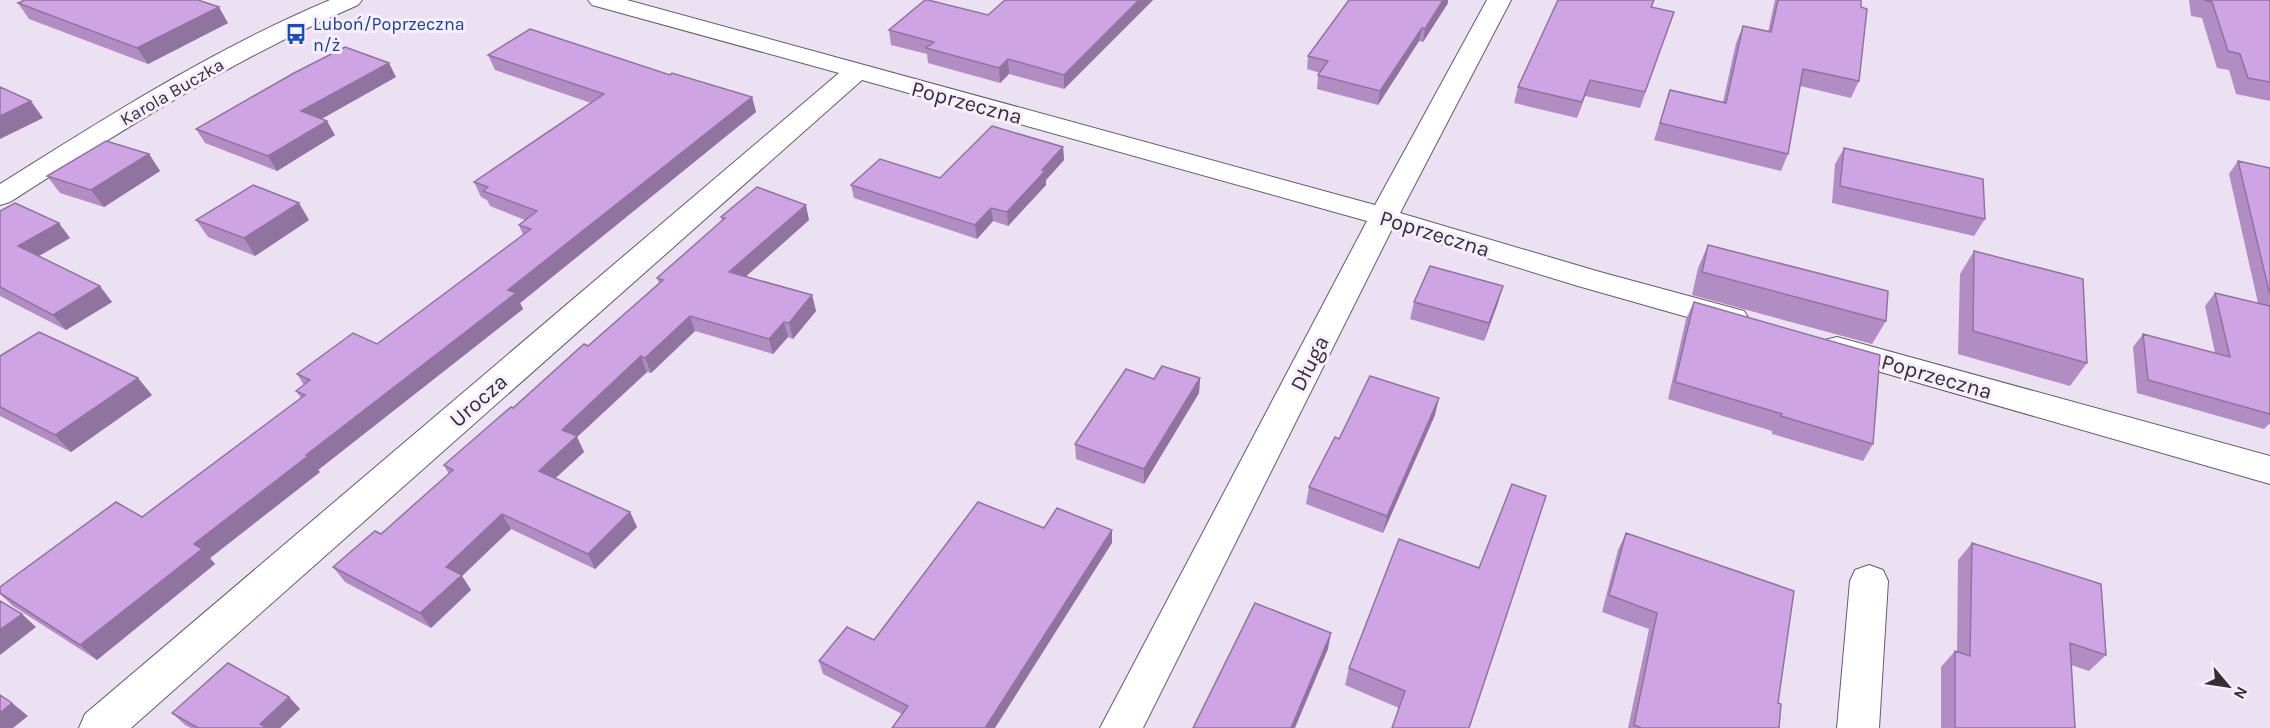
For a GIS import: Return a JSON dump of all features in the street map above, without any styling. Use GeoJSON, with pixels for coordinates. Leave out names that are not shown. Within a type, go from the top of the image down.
{"type":"FeatureCollection","features":[{"type":"Feature","properties":{"kind":"street","name":"Karola Buczka"},"geometry":{"type":"LineString","coordinates":[[0,196],[208,71],[283,30],[350,0]]}},
{"type":"Feature","properties":{"kind":"street","name":"Poprzeczna"},"geometry":{"type":"LineString","coordinates":[[600,0],[1314,196],[1589,279],[1757,326]]}},
{"type":"Feature","properties":{"kind":"street","name":"Długa"},"geometry":{"type":"LineString","coordinates":[[1121,728],[1383,218],[1499,0]]}},
{"type":"Feature","properties":{"kind":"street","name":"Urocza"},"geometry":{"type":"LineString","coordinates":[[100,728],[856,72]]}},
{"type":"Feature","properties":{"kind":"street","name":"Poprzeczna"},"geometry":{"type":"LineString","coordinates":[[1814,342],[2270,470]]}},
{"type":"Feature","properties":{"kind":"street"},"geometry":{"type":"LineString","coordinates":[[1858,728],[1869,581]]}},
{"type":"Feature","properties":{"kind":"building"},"geometry":{"type":"Polygon","coordinates":[[[25,0],[198,0],[219,7],[137,48],[18,3],[25,0]]]}},
{"type":"Feature","properties":{"kind":"building"},"geometry":{"type":"Polygon","coordinates":[[[925,0],[988,15],[1005,0],[1139,0],[1064,75],[1008,59],[999,68],[926,48],[934,42],[889,30],[925,0]]]}},
{"type":"Feature","properties":{"kind":"building"},"geometry":{"type":"Polygon","coordinates":[[[1349,0],[1443,0],[1380,91],[1318,75],[1328,61],[1308,56],[1349,0]]]}},
{"type":"Feature","properties":{"kind":"building"},"geometry":{"type":"Polygon","coordinates":[[[1558,0],[1654,0],[1651,7],[1674,12],[1645,92],[1590,80],[1582,102],[1518,87],[1558,0]]]}},
{"type":"Feature","properties":{"kind":"building"},"geometry":{"type":"Polygon","coordinates":[[[1778,0],[1861,0],[1861,7],[1867,9],[1859,81],[1803,69],[1788,154],[1660,123],[1670,90],[1726,103],[1743,26],[1771,32],[1778,0]]]}},
{"type":"Feature","properties":{"kind":"building"},"geometry":{"type":"Polygon","coordinates":[[[2204,0],[2270,0],[2270,82],[2248,78],[2240,54],[2228,51],[2212,2],[2204,0]]]}},
{"type":"Feature","properties":{"kind":"building"},"geometry":{"type":"Polygon","coordinates":[[[530,29],[670,75],[672,73],[752,97],[508,290],[516,293],[194,544],[202,549],[80,645],[0,593],[0,587],[116,502],[142,517],[305,395],[296,391],[310,380],[297,374],[353,333],[377,344],[531,229],[519,225],[537,211],[483,191],[488,187],[474,182],[604,94],[488,55],[530,29]]]}},
{"type":"Feature","properties":{"kind":"building"},"geometry":{"type":"Polygon","coordinates":[[[345,47],[389,63],[301,111],[327,121],[268,156],[196,129],[294,73],[345,47]]]}},
{"type":"Feature","properties":{"kind":"building"},"geometry":{"type":"Polygon","coordinates":[[[0,87],[31,101],[0,116],[0,87]]]}},
{"type":"Feature","properties":{"kind":"building"},"geometry":{"type":"Polygon","coordinates":[[[992,126],[1063,147],[1042,170],[1045,171],[1007,212],[991,208],[975,225],[851,185],[880,159],[940,178],[992,126]]]}},
{"type":"Feature","properties":{"kind":"building"},"geometry":{"type":"Polygon","coordinates":[[[106,141],[149,154],[91,190],[47,176],[106,141]]]}},
{"type":"Feature","properties":{"kind":"building"},"geometry":{"type":"Polygon","coordinates":[[[1844,148],[1983,179],[1985,219],[1840,186],[1844,148]]]}},
{"type":"Feature","properties":{"kind":"building"},"geometry":{"type":"Polygon","coordinates":[[[2238,161],[2270,168],[2270,295],[2238,161]]]}},
{"type":"Feature","properties":{"kind":"building"},"geometry":{"type":"Polygon","coordinates":[[[253,185],[299,203],[244,238],[196,220],[253,185]]]}},
{"type":"Feature","properties":{"kind":"building"},"geometry":{"type":"Polygon","coordinates":[[[757,187],[806,205],[729,272],[812,295],[789,323],[784,322],[769,339],[690,316],[645,358],[641,356],[562,430],[577,436],[539,471],[630,512],[588,554],[502,514],[446,567],[462,575],[420,613],[333,567],[375,531],[381,534],[453,470],[444,465],[511,407],[513,408],[584,344],[588,346],[663,280],[657,278],[725,218],[721,217],[757,187]]]}},
{"type":"Feature","properties":{"kind":"building"},"geometry":{"type":"Polygon","coordinates":[[[15,203],[59,223],[18,246],[100,286],[53,315],[0,287],[0,211],[15,203]]]}},
{"type":"Feature","properties":{"kind":"building"},"geometry":{"type":"Polygon","coordinates":[[[1708,245],[1888,291],[1886,321],[1702,272],[1708,245]]]}},
{"type":"Feature","properties":{"kind":"building"},"geometry":{"type":"Polygon","coordinates":[[[1974,251],[2083,279],[2087,363],[1973,331],[1974,251]]]}},
{"type":"Feature","properties":{"kind":"building"},"geometry":{"type":"Polygon","coordinates":[[[1430,266],[1503,286],[1489,323],[1414,302],[1430,266]]]}},
{"type":"Feature","properties":{"kind":"building"},"geometry":{"type":"Polygon","coordinates":[[[2215,293],[2270,306],[2270,414],[2148,380],[2143,334],[2230,357],[2215,293]]]}},
{"type":"Feature","properties":{"kind":"building"},"geometry":{"type":"Polygon","coordinates":[[[1694,302],[1880,355],[1873,444],[1675,382],[1694,302]]]}},
{"type":"Feature","properties":{"kind":"building"},"geometry":{"type":"Polygon","coordinates":[[[39,332],[138,378],[55,435],[0,407],[0,356],[39,332]]]}},
{"type":"Feature","properties":{"kind":"building"},"geometry":{"type":"Polygon","coordinates":[[[1162,366],[1200,378],[1144,469],[1075,444],[1126,369],[1154,379],[1162,366]]]}},
{"type":"Feature","properties":{"kind":"building"},"geometry":{"type":"Polygon","coordinates":[[[1370,376],[1439,398],[1387,516],[1309,487],[1335,437],[1339,439],[1370,376]]]}},
{"type":"Feature","properties":{"kind":"building"},"geometry":{"type":"Polygon","coordinates":[[[1512,484],[1546,496],[1469,728],[1392,728],[1405,691],[1349,668],[1399,539],[1479,568],[1512,484]]]}},
{"type":"Feature","properties":{"kind":"building"},"geometry":{"type":"Polygon","coordinates":[[[978,502],[1044,528],[1057,508],[1112,530],[985,728],[892,728],[908,706],[819,661],[847,627],[874,640],[978,502]]]}},
{"type":"Feature","properties":{"kind":"building"},"geometry":{"type":"Polygon","coordinates":[[[1626,533],[1794,591],[1778,703],[1781,704],[1779,728],[1642,728],[1634,725],[1657,613],[1609,595],[1626,533]]]}},
{"type":"Feature","properties":{"kind":"building"},"geometry":{"type":"Polygon","coordinates":[[[1972,543],[2101,584],[2106,655],[2070,643],[2075,728],[1955,728],[1955,651],[1970,656],[1972,543]]]}},
{"type":"Feature","properties":{"kind":"building"},"geometry":{"type":"Polygon","coordinates":[[[0,601],[22,614],[0,630],[0,601]]]}},
{"type":"Feature","properties":{"kind":"building"},"geometry":{"type":"Polygon","coordinates":[[[1255,603],[1331,633],[1291,728],[1193,728],[1255,603]]]}},
{"type":"Feature","properties":{"kind":"building"},"geometry":{"type":"Polygon","coordinates":[[[228,663],[289,697],[260,724],[267,728],[198,728],[172,713],[228,663]]]}},
{"type":"Feature","properties":{"kind":"building"},"geometry":{"type":"Polygon","coordinates":[[[0,695],[12,703],[0,713],[0,695]]]}},
{"type":"Feature","properties":{"kind":"place","name":"Luboń/Poprzeczna n/ż"},"geometry":{"type":"Point","coordinates":[296,34]}}]}
